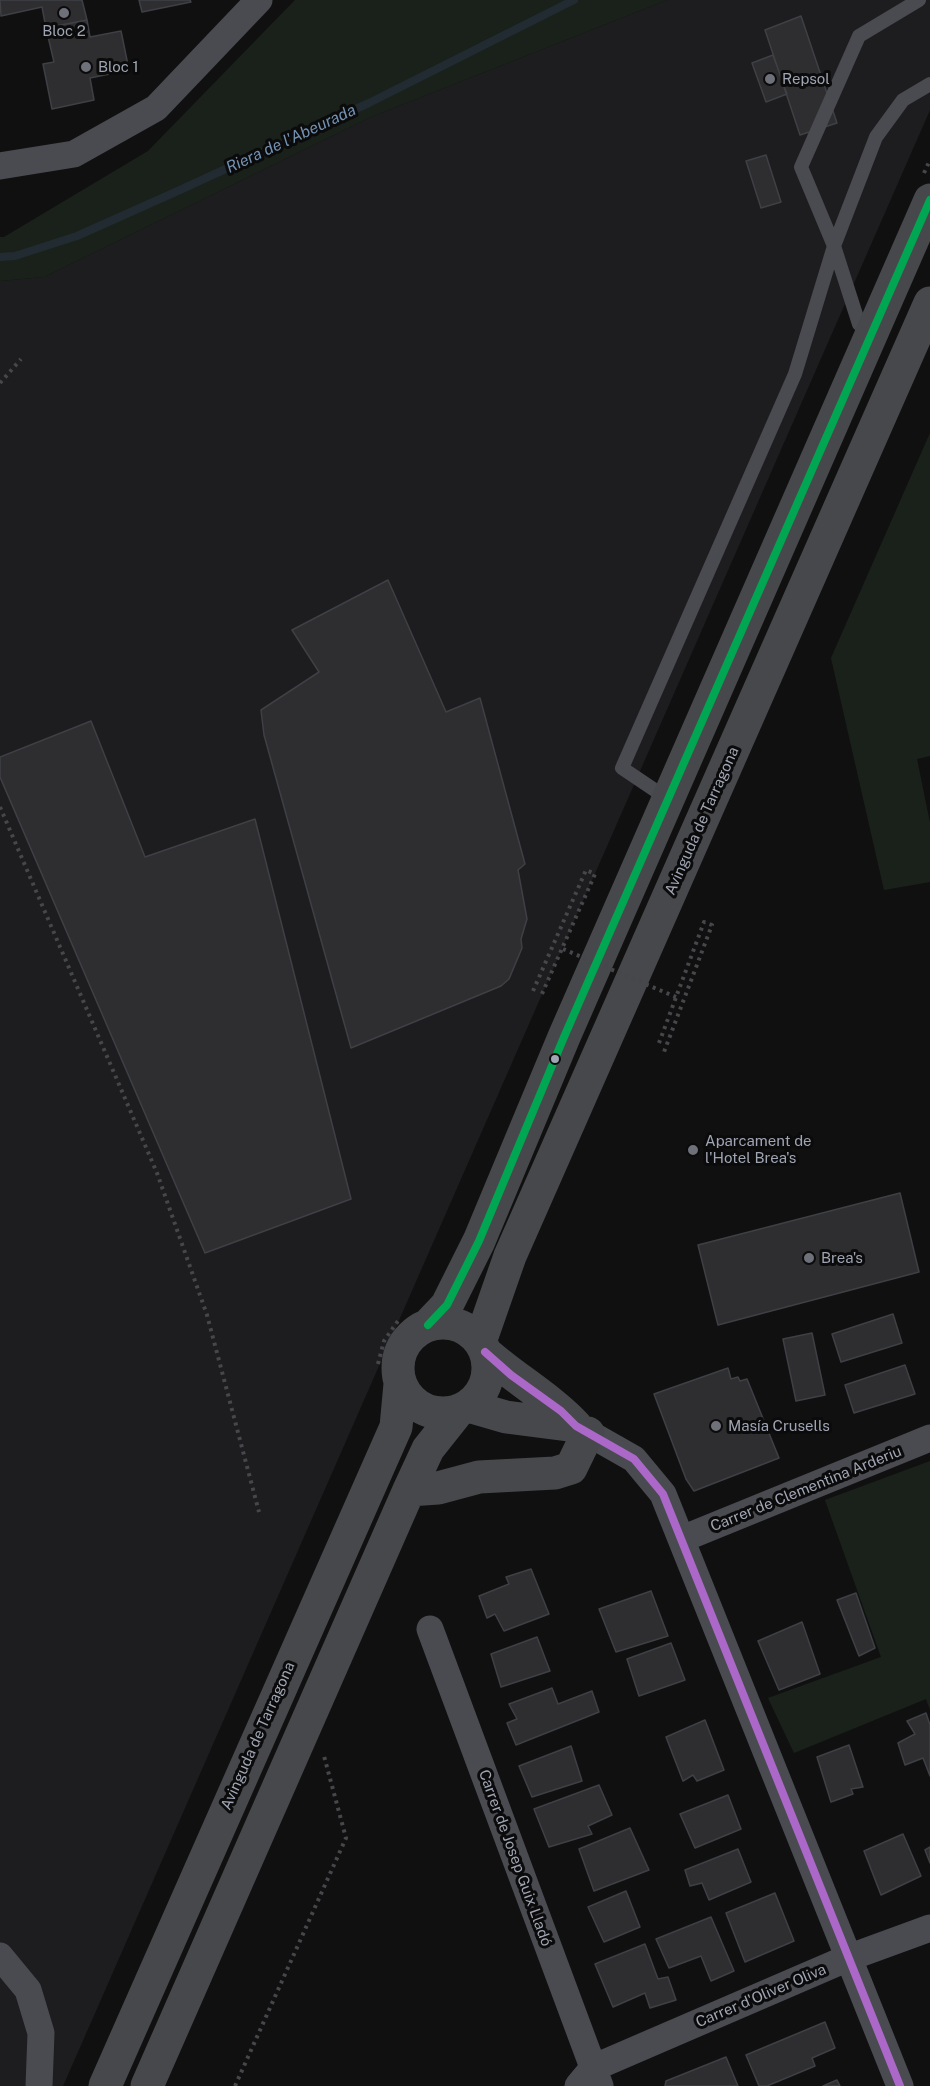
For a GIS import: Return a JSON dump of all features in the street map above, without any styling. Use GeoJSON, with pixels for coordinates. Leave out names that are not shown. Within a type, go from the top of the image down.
{"type":"FeatureCollection","features":[{"type":"Feature","properties":{"kind":"main road"},"geometry":{"type":"LineString","coordinates":[[582,1430],[463,1408],[443,1413],[428,1411],[414,1403],[400,1384],[398,1363],[402,1349],[410,1337],[428,1325],[447,1305],[479,1241],[668,799],[930,200]]}},
{"type":"Feature","properties":{"kind":"main road","name":"Avinguda de Tarragona"},"geometry":{"type":"LineString","coordinates":[[483,1347],[510,1256],[930,303]]}},
{"type":"Feature","properties":{"kind":"main road"},"geometry":{"type":"LineString","coordinates":[[428,1325],[442,1322],[457,1324],[470,1331],[511,1375],[561,1411],[582,1430]]}},
{"type":"Feature","properties":{"kind":"main road"},"geometry":{"type":"LineString","coordinates":[[147,2086],[428,1449],[463,1408],[482,1391],[488,1372],[483,1347]]}},
{"type":"Feature","properties":{"kind":"main road","name":"Avinguda de Tarragona"},"geometry":{"type":"LineString","coordinates":[[105,2086],[396,1427],[400,1384]]}},
{"type":"Feature","properties":{"kind":"main road"},"geometry":{"type":"LineString","coordinates":[[410,1490],[438,1488],[479,1477],[555,1473],[571,1467],[582,1430]]}},
{"type":"Feature","properties":{"kind":"street"},"geometry":{"type":"LineString","coordinates":[[0,166],[74,154],[156,108],[259,0]]}},
{"type":"Feature","properties":{"kind":"street"},"geometry":{"type":"LineString","coordinates":[[582,1430],[633,1459],[663,1494],[900,2086]]}},
{"type":"Feature","properties":{"kind":"street","name":"Carrer de Clementina Arderiu"},"geometry":{"type":"LineString","coordinates":[[682,1539],[930,1438]]}},
{"type":"Feature","properties":{"kind":"street","name":"Carrer de Josep Guix Lladó"},"geometry":{"type":"LineString","coordinates":[[430,1629],[590,2080]]}},
{"type":"Feature","properties":{"kind":"street","name":"Carrer d'Oliver Oliva"},"geometry":{"type":"LineString","coordinates":[[590,2080],[848,1958],[930,1928]]}},
{"type":"Feature","properties":{"kind":"street"},"geometry":{"type":"LineString","coordinates":[[0,1956],[28,1990],[41,2033],[39,2086]]}},
{"type":"Feature","properties":{"kind":"lane"},"geometry":{"type":"LineString","coordinates":[[870,335],[859,324],[834,246],[801,167],[859,36],[919,0]]}},
{"type":"Feature","properties":{"kind":"lane"},"geometry":{"type":"LineString","coordinates":[[668,799],[622,768],[795,374],[834,246],[876,137],[903,99],[930,84]]}},
{"type":"Feature","properties":{"kind":"path"},"geometry":{"type":"LineString","coordinates":[[0,383],[21,359]]}},
{"type":"Feature","properties":{"kind":"path"},"geometry":{"type":"LineString","coordinates":[[0,807],[157,1173],[207,1315],[259,1512]]}},
{"type":"Feature","properties":{"kind":"path"},"geometry":{"type":"LineString","coordinates":[[533,991],[586,870],[595,874],[541,996]]}},
{"type":"Feature","properties":{"kind":"path"},"geometry":{"type":"LineString","coordinates":[[659,1043],[704,922],[712,925],[664,1052]]}},
{"type":"Feature","properties":{"kind":"path"},"geometry":{"type":"LineString","coordinates":[[563,949],[676,997]]}},
{"type":"Feature","properties":{"kind":"path"},"geometry":{"type":"LineString","coordinates":[[235,2086],[346,1838],[313,1714]]}},
{"type":"Feature","properties":{"kind":"shaded area"},"geometry":{"type":"Polygon","coordinates":[[[295,0],[667,0],[371,117],[44,277],[0,281],[0,237],[4,237],[148,151],[295,0]]]}},
{"type":"Feature","properties":{"kind":"shaded area"},"geometry":{"type":"Polygon","coordinates":[[[667,0],[930,0],[930,110],[63,2086],[0,2086],[0,281],[44,277],[371,117],[667,0]]]}},
{"type":"Feature","properties":{"kind":"shaded area"},"geometry":{"type":"Polygon","coordinates":[[[930,433],[930,756],[917,759],[930,823],[930,882],[884,890],[831,658],[930,433]]]}},
{"type":"Feature","properties":{"kind":"shaded area"},"geometry":{"type":"Polygon","coordinates":[[[930,1461],[930,1710],[926,1699],[794,1753],[768,1698],[881,1657],[825,1500],[930,1461]]]}},
{"type":"Feature","properties":{"kind":"building","name":"Bloc 2"},"geometry":{"type":"Polygon","coordinates":[[[0,0],[82,0],[87,20],[46,28],[42,7],[1,16],[0,0]]]}},
{"type":"Feature","properties":{"kind":"building"},"geometry":{"type":"Polygon","coordinates":[[[139,0],[190,0],[191,2],[142,12],[139,0]]]}},
{"type":"Feature","properties":{"kind":"building"},"geometry":{"type":"Polygon","coordinates":[[[801,16],[837,123],[800,135],[765,30],[801,16]]]}},
{"type":"Feature","properties":{"kind":"building","name":"Bloc 1"},"geometry":{"type":"Polygon","coordinates":[[[87,20],[90,37],[121,31],[129,70],[90,78],[94,100],[52,109],[43,64],[54,62],[46,28],[87,20]]]}},
{"type":"Feature","properties":{"kind":"building","name":"Repsol"},"geometry":{"type":"Polygon","coordinates":[[[773,55],[787,94],[766,102],[752,63],[773,55]]]}},
{"type":"Feature","properties":{"kind":"building"},"geometry":{"type":"Polygon","coordinates":[[[766,155],[781,202],[761,208],[746,161],[766,155]]]}},
{"type":"Feature","properties":{"kind":"building"},"geometry":{"type":"Polygon","coordinates":[[[388,580],[446,712],[480,698],[525,864],[518,870],[527,919],[521,939],[522,948],[509,979],[501,986],[351,1048],[264,735],[261,710],[319,672],[292,630],[388,580]]]}},
{"type":"Feature","properties":{"kind":"building"},"geometry":{"type":"Polygon","coordinates":[[[91,721],[145,857],[255,819],[351,1199],[205,1253],[0,777],[0,757],[91,721]]]}},
{"type":"Feature","properties":{"kind":"building","name":"Brea's"},"geometry":{"type":"Polygon","coordinates":[[[900,1193],[919,1272],[718,1325],[698,1245],[900,1193]]]}},
{"type":"Feature","properties":{"kind":"building"},"geometry":{"type":"Polygon","coordinates":[[[893,1314],[902,1343],[841,1362],[832,1334],[893,1314]]]}},
{"type":"Feature","properties":{"kind":"building"},"geometry":{"type":"Polygon","coordinates":[[[812,1333],[825,1395],[796,1401],[783,1339],[812,1333]]]}},
{"type":"Feature","properties":{"kind":"building"},"geometry":{"type":"Polygon","coordinates":[[[905,1365],[915,1394],[854,1413],[845,1385],[905,1365]]]}},
{"type":"Feature","properties":{"kind":"building","name":"Masía Crusells"},"geometry":{"type":"Polygon","coordinates":[[[728,1368],[731,1379],[738,1377],[740,1381],[747,1379],[779,1458],[694,1491],[686,1479],[654,1394],[728,1368]]]}},
{"type":"Feature","properties":{"kind":"building"},"geometry":{"type":"Polygon","coordinates":[[[531,1569],[549,1614],[504,1631],[495,1614],[487,1618],[479,1596],[509,1584],[506,1577],[531,1569]]]}},
{"type":"Feature","properties":{"kind":"building"},"geometry":{"type":"Polygon","coordinates":[[[651,1591],[668,1636],[616,1652],[599,1609],[651,1591]]]}},
{"type":"Feature","properties":{"kind":"building"},"geometry":{"type":"Polygon","coordinates":[[[856,1593],[875,1648],[859,1656],[837,1600],[856,1593]]]}},
{"type":"Feature","properties":{"kind":"building"},"geometry":{"type":"Polygon","coordinates":[[[802,1622],[820,1674],[779,1690],[758,1641],[802,1622]]]}},
{"type":"Feature","properties":{"kind":"building"},"geometry":{"type":"Polygon","coordinates":[[[537,1637],[550,1671],[501,1687],[491,1654],[537,1637]]]}},
{"type":"Feature","properties":{"kind":"building"},"geometry":{"type":"Polygon","coordinates":[[[671,1643],[685,1680],[639,1696],[627,1659],[671,1643]]]}},
{"type":"Feature","properties":{"kind":"building"},"geometry":{"type":"Polygon","coordinates":[[[552,1688],[558,1704],[592,1691],[599,1712],[516,1745],[507,1723],[517,1719],[509,1704],[552,1688]]]}},
{"type":"Feature","properties":{"kind":"building"},"geometry":{"type":"Polygon","coordinates":[[[926,1713],[930,1725],[930,1776],[923,1758],[905,1765],[898,1743],[915,1734],[907,1721],[926,1713]]]}},
{"type":"Feature","properties":{"kind":"building"},"geometry":{"type":"Polygon","coordinates":[[[705,1720],[724,1770],[697,1781],[693,1775],[683,1781],[666,1737],[705,1720]]]}},
{"type":"Feature","properties":{"kind":"building"},"geometry":{"type":"Polygon","coordinates":[[[849,1745],[863,1787],[851,1789],[853,1794],[831,1802],[817,1757],[849,1745]]]}},
{"type":"Feature","properties":{"kind":"building"},"geometry":{"type":"Polygon","coordinates":[[[571,1746],[582,1781],[532,1797],[519,1766],[571,1746]]]}},
{"type":"Feature","properties":{"kind":"building"},"geometry":{"type":"Polygon","coordinates":[[[599,1785],[612,1815],[588,1826],[592,1834],[549,1847],[534,1809],[599,1785]]]}},
{"type":"Feature","properties":{"kind":"building"},"geometry":{"type":"Polygon","coordinates":[[[728,1795],[741,1829],[695,1848],[680,1814],[728,1795]]]}},
{"type":"Feature","properties":{"kind":"building"},"geometry":{"type":"Polygon","coordinates":[[[630,1828],[649,1870],[594,1891],[579,1849],[630,1828]]]}},
{"type":"Feature","properties":{"kind":"building"},"geometry":{"type":"Polygon","coordinates":[[[903,1834],[921,1876],[881,1895],[864,1851],[903,1834]]]}},
{"type":"Feature","properties":{"kind":"building"},"geometry":{"type":"Polygon","coordinates":[[[930,1847],[930,1863],[925,1850],[930,1847]]]}},
{"type":"Feature","properties":{"kind":"building"},"geometry":{"type":"Polygon","coordinates":[[[738,1849],[751,1882],[709,1900],[702,1883],[690,1886],[685,1870],[738,1849]]]}},
{"type":"Feature","properties":{"kind":"building"},"geometry":{"type":"Polygon","coordinates":[[[626,1891],[640,1927],[604,1942],[588,1907],[626,1891]]]}},
{"type":"Feature","properties":{"kind":"building"},"geometry":{"type":"Polygon","coordinates":[[[775,1893],[794,1941],[745,1962],[726,1913],[775,1893]]]}},
{"type":"Feature","properties":{"kind":"building"},"geometry":{"type":"Polygon","coordinates":[[[711,1917],[734,1971],[711,1981],[701,1956],[669,1968],[656,1939],[711,1917]]]}},
{"type":"Feature","properties":{"kind":"building"},"geometry":{"type":"Polygon","coordinates":[[[645,1944],[658,1979],[668,1977],[676,2000],[650,2008],[645,1993],[613,2007],[595,1964],[645,1944]]]}},
{"type":"Feature","properties":{"kind":"building"},"geometry":{"type":"Polygon","coordinates":[[[825,2022],[835,2048],[812,2058],[815,2066],[767,2086],[759,2086],[746,2055],[825,2022]]]}},
{"type":"Feature","properties":{"kind":"building"},"geometry":{"type":"Polygon","coordinates":[[[726,2057],[738,2086],[665,2086],[666,2081],[726,2057]]]}},
{"type":"Feature","properties":{"kind":"building"},"geometry":{"type":"Polygon","coordinates":[[[837,2080],[840,2086],[823,2086],[837,2080]]]}},
{"type":"Feature","properties":{"kind":"waterway","name":"Riera de l'Abeurada"},"geometry":{"type":"LineString","coordinates":[[0,257],[15,256],[77,236],[180,190],[369,103],[574,0]]}},
{"type":"Feature","properties":{"kind":"transit line"},"geometry":{"type":"LineString","coordinates":[[428,1325],[447,1305],[479,1241],[564,1037],[930,200]]}},
{"type":"Feature","properties":{"kind":"transit line"},"geometry":{"type":"LineString","coordinates":[[485,1352],[511,1375],[561,1411],[576,1426],[634,1459],[663,1494],[900,2086]]}},
{"type":"Feature","properties":{"kind":"place","name":"Bloc 2"},"geometry":{"type":"Point","coordinates":[64,13]}},
{"type":"Feature","properties":{"kind":"place","name":"Bloc 1"},"geometry":{"type":"Point","coordinates":[86,67]}},
{"type":"Feature","properties":{"kind":"place","name":"Repsol"},"geometry":{"type":"Point","coordinates":[770,79]}},
{"type":"Feature","properties":{"kind":"place","name":"Aparcament de l'Hotel Brea's"},"geometry":{"type":"Point","coordinates":[693,1150]}},
{"type":"Feature","properties":{"kind":"place","name":"Brea's"},"geometry":{"type":"Point","coordinates":[809,1258]}},
{"type":"Feature","properties":{"kind":"place","name":"Masía Crusells"},"geometry":{"type":"Point","coordinates":[716,1426]}}]}
